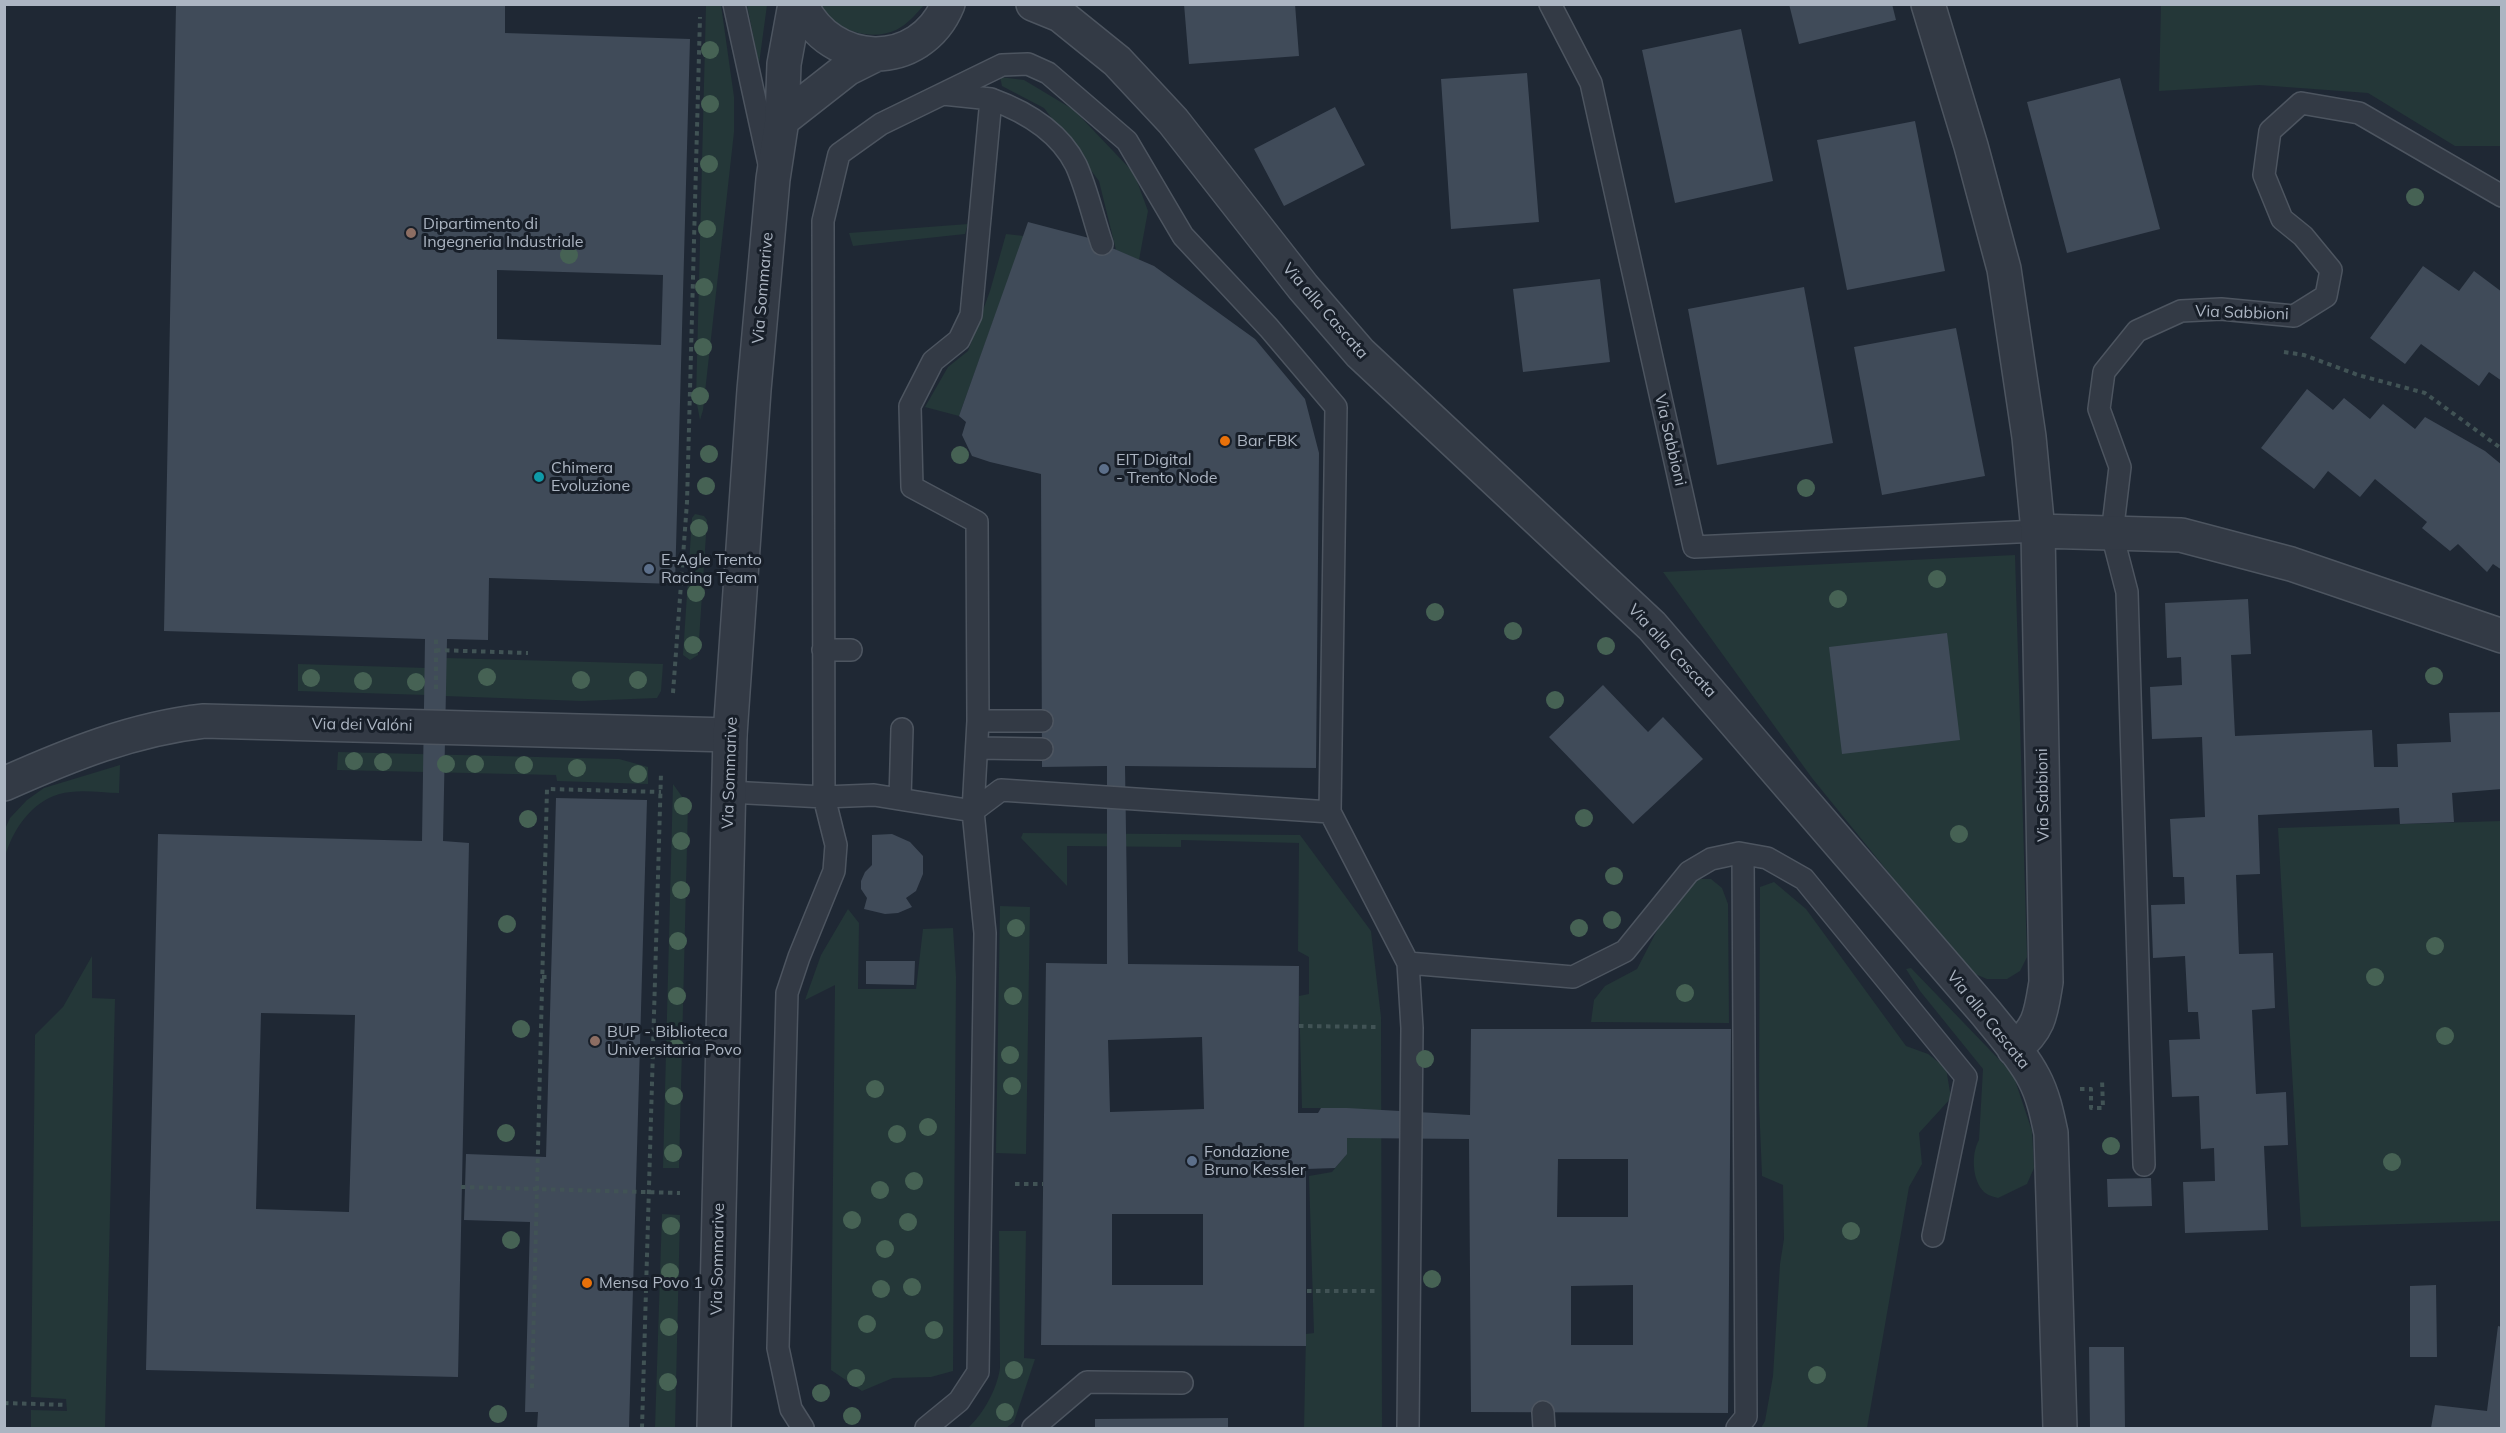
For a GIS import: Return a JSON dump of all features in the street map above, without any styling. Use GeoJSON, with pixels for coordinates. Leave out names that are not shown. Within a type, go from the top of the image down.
{"type":"FeatureCollection","features":[{"type":"Feature","properties":{"kind":"street","name":"Via Sommarive"},"geometry":{"type":"LineString","coordinates":[[714,1428],[730,735],[748,454],[773,179],[782,120],[784,64],[795,4]]}},
{"type":"Feature","properties":{"kind":"street"},"geometry":{"type":"LineString","coordinates":[[801,4],[807,19],[829,40],[849,50],[875,55]]}},
{"type":"Feature","properties":{"kind":"street"},"geometry":{"type":"LineString","coordinates":[[782,120],[848,69],[875,55],[902,50],[925,37],[943,18],[948,4]]}},
{"type":"Feature","properties":{"kind":"street","name":"Via alla Cascata"},"geometry":{"type":"LineString","coordinates":[[1033,4],[1060,15],[1117,61],[1173,121],[1303,288],[1360,353],[1652,626],[1986,1012],[2034,1076],[2043,1099],[2051,1132],[2060,1428]]}},
{"type":"Feature","properties":{"kind":"street","name":"Via Sabbioni"},"geometry":{"type":"LineString","coordinates":[[1928,4],[1971,146],[2004,269],[2030,437],[2038,531],[2046,982],[2043,1005],[2035,1029],[2014,1049]]}},
{"type":"Feature","properties":{"kind":"street","name":"Via Sabbioni"},"geometry":{"type":"LineString","coordinates":[[2038,531],[2181,535],[2291,564],[2502,636]]}},
{"type":"Feature","properties":{"kind":"street","name":"Via dei Valóni"},"geometry":{"type":"LineString","coordinates":[[4,784],[70,754],[172,725],[204,721],[730,735]]}},
{"type":"Feature","properties":{"kind":"lane"},"geometry":{"type":"LineString","coordinates":[[734,4],[773,179]]}},
{"type":"Feature","properties":{"kind":"lane","name":"Via Sabbioni"},"geometry":{"type":"LineString","coordinates":[[1550,4],[1591,83],[1694,547],[2038,531]]}},
{"type":"Feature","properties":{"kind":"lane"},"geometry":{"type":"LineString","coordinates":[[802,1428],[791,1409],[778,1348],[784,1034],[787,993],[834,871],[836,845],[824,797],[823,221],[839,154],[880,124],[1002,65],[1028,64],[1048,73],[1127,141],[1183,236],[1269,328],[1336,407],[1330,812],[1408,963],[1412,1028],[1408,1428]]}},
{"type":"Feature","properties":{"kind":"lane"},"geometry":{"type":"LineString","coordinates":[[943,94],[991,99],[1010,106],[1048,129],[1075,164],[1102,244]]}},
{"type":"Feature","properties":{"kind":"lane"},"geometry":{"type":"LineString","coordinates":[[926,1428],[959,1401],[978,1372],[986,933],[973,811],[978,748],[977,522],[912,487],[910,406],[933,361],[959,340],[971,315],[991,99]]}},
{"type":"Feature","properties":{"kind":"lane","name":"Via Sabbioni"},"geometry":{"type":"LineString","coordinates":[[2112,534],[2120,467],[2099,409],[2104,372],[2137,331],[2181,311],[2221,309],[2294,316],[2326,296],[2331,270],[2303,236],[2282,219],[2264,175],[2270,131],[2301,103],[2359,113],[2502,196]]}},
{"type":"Feature","properties":{"kind":"lane"},"geometry":{"type":"LineString","coordinates":[[2112,534],[2127,592],[2144,1166]]}},
{"type":"Feature","properties":{"kind":"lane"},"geometry":{"type":"LineString","coordinates":[[823,650],[850,650]]}},
{"type":"Feature","properties":{"kind":"lane"},"geometry":{"type":"LineString","coordinates":[[978,721],[1042,721]]}},
{"type":"Feature","properties":{"kind":"lane"},"geometry":{"type":"LineString","coordinates":[[900,799],[902,729]]}},
{"type":"Feature","properties":{"kind":"lane"},"geometry":{"type":"LineString","coordinates":[[978,748],[1042,749]]}},
{"type":"Feature","properties":{"kind":"lane"},"geometry":{"type":"LineString","coordinates":[[729,792],[824,797],[874,795],[973,811],[1001,790],[1330,812]]}},
{"type":"Feature","properties":{"kind":"lane"},"geometry":{"type":"LineString","coordinates":[[1408,963],[1573,977],[1625,951],[1689,872],[1711,859],[1743,854],[1767,858],[1804,879],[1966,1077],[1933,1236]]}},
{"type":"Feature","properties":{"kind":"lane"},"geometry":{"type":"LineString","coordinates":[[1737,1428],[1746,1417],[1743,854]]}},
{"type":"Feature","properties":{"kind":"lane"},"geometry":{"type":"LineString","coordinates":[[1033,1428],[1087,1382],[1182,1383]]}},
{"type":"Feature","properties":{"kind":"path"},"geometry":{"type":"LineString","coordinates":[[672,700],[687,502],[700,16]]}},
{"type":"Feature","properties":{"kind":"path"},"geometry":{"type":"LineString","coordinates":[[2283,352],[2304,355],[2358,375],[2425,393],[2502,449]]}},
{"type":"Feature","properties":{"kind":"path"},"geometry":{"type":"LineString","coordinates":[[436,639],[436,668]]}},
{"type":"Feature","properties":{"kind":"path"},"geometry":{"type":"LineString","coordinates":[[436,650],[528,652]]}},
{"type":"Feature","properties":{"kind":"path"},"geometry":{"type":"LineString","coordinates":[[642,1428],[662,765]]}},
{"type":"Feature","properties":{"kind":"path"},"geometry":{"type":"LineString","coordinates":[[532,1388],[547,789],[661,792]]}},
{"type":"Feature","properties":{"kind":"path"},"geometry":{"type":"LineString","coordinates":[[542,977],[551,977]]}},
{"type":"Feature","properties":{"kind":"path"},"geometry":{"type":"LineString","coordinates":[[1299,1026],[1380,1027]]}},
{"type":"Feature","properties":{"kind":"path"},"geometry":{"type":"LineString","coordinates":[[2074,1089],[2091,1089],[2091,1108],[2103,1108],[2102,1078]]}},
{"type":"Feature","properties":{"kind":"path"},"geometry":{"type":"LineString","coordinates":[[461,1187],[677,1192]]}},
{"type":"Feature","properties":{"kind":"path"},"geometry":{"type":"LineString","coordinates":[[1307,1291],[1377,1291]]}},
{"type":"Feature","properties":{"kind":"path"},"geometry":{"type":"LineString","coordinates":[[4,1403],[67,1405]]}},
{"type":"Feature","properties":{"kind":"shaded area"},"geometry":{"type":"Polygon","coordinates":[[[706,5],[721,5],[734,97],[734,132],[703,410],[700,420],[696,399],[706,5]]]}},
{"type":"Feature","properties":{"kind":"shaded area"},"geometry":{"type":"Polygon","coordinates":[[[747,5],[767,5],[759,64],[747,5]]]}},
{"type":"Feature","properties":{"kind":"shaded area"},"geometry":{"type":"Polygon","coordinates":[[[821,5],[924,5],[900,28],[875,35],[844,27],[827,14],[821,5]]]}},
{"type":"Feature","properties":{"kind":"shaded area"},"geometry":{"type":"Polygon","coordinates":[[[2161,5],[2501,5],[2501,146],[2455,146],[2368,93],[2259,85],[2159,91],[2161,5]]]}},
{"type":"Feature","properties":{"kind":"shaded area"},"geometry":{"type":"Polygon","coordinates":[[[1000,77],[1024,80],[1074,110],[1134,173],[1148,211],[1139,260],[1116,250],[1099,181],[1044,108],[1002,86],[1000,77]]]}},
{"type":"Feature","properties":{"kind":"shaded area"},"geometry":{"type":"Polygon","coordinates":[[[968,224],[965,234],[853,246],[849,233],[968,224]]]}},
{"type":"Feature","properties":{"kind":"shaded area"},"geometry":{"type":"Polygon","coordinates":[[[1006,234],[1024,236],[959,416],[925,407],[948,367],[968,351],[990,291],[1006,234]]]}},
{"type":"Feature","properties":{"kind":"shaded area"},"geometry":{"type":"Polygon","coordinates":[[[695,514],[704,516],[707,520],[698,655],[690,660],[683,655],[692,518],[695,514]]]}},
{"type":"Feature","properties":{"kind":"shaded area"},"geometry":{"type":"Polygon","coordinates":[[[2015,555],[2027,957],[2020,971],[2007,979],[1987,979],[1975,974],[1948,946],[1812,778],[1663,572],[2015,555]]]}},
{"type":"Feature","properties":{"kind":"shaded area"},"geometry":{"type":"Polygon","coordinates":[[[446,658],[663,664],[661,691],[657,698],[582,701],[445,696],[446,658]]]}},
{"type":"Feature","properties":{"kind":"shaded area"},"geometry":{"type":"Polygon","coordinates":[[[298,664],[427,668],[426,695],[298,691],[298,664]]]}},
{"type":"Feature","properties":{"kind":"shaded area"},"geometry":{"type":"Polygon","coordinates":[[[338,752],[619,759],[648,767],[648,784],[557,781],[556,775],[337,770],[338,752]]]}},
{"type":"Feature","properties":{"kind":"shaded area"},"geometry":{"type":"Polygon","coordinates":[[[120,765],[119,793],[77,791],[47,799],[28,814],[20,824],[5,857],[5,829],[10,818],[27,800],[44,788],[120,765]]]}},
{"type":"Feature","properties":{"kind":"shaded area"},"geometry":{"type":"Polygon","coordinates":[[[673,784],[688,805],[679,1168],[663,1168],[673,784]]]}},
{"type":"Feature","properties":{"kind":"shaded area"},"geometry":{"type":"Polygon","coordinates":[[[2501,821],[2501,1221],[2301,1227],[2278,828],[2501,821]]]}},
{"type":"Feature","properties":{"kind":"shaded area"},"geometry":{"type":"Polygon","coordinates":[[[1023,833],[1300,835],[1371,931],[1381,1017],[1382,1428],[1304,1428],[1306,1334],[1314,1333],[1309,1176],[1332,1172],[1345,1156],[1346,1108],[1302,1108],[1299,996],[1309,994],[1309,957],[1298,951],[1299,843],[1181,840],[1181,847],[1067,846],[1067,886],[1021,838],[1023,833]]]}},
{"type":"Feature","properties":{"kind":"shaded area"},"geometry":{"type":"Polygon","coordinates":[[[1695,879],[1711,879],[1722,888],[1728,904],[1729,1023],[1591,1022],[1594,1000],[1605,986],[1637,969],[1666,913],[1695,879]]]}},
{"type":"Feature","properties":{"kind":"shaded area"},"geometry":{"type":"Polygon","coordinates":[[[1774,882],[1806,909],[1906,1046],[1928,1054],[1946,1068],[1951,1098],[1919,1133],[1922,1164],[1909,1187],[1867,1428],[1761,1428],[1765,1421],[1773,1376],[1780,1264],[1784,1239],[1783,1185],[1762,1176],[1759,1103],[1760,887],[1774,882]]]}},
{"type":"Feature","properties":{"kind":"shaded area"},"geometry":{"type":"Polygon","coordinates":[[[1000,906],[1030,907],[1026,1154],[996,1153],[1000,906]]]}},
{"type":"Feature","properties":{"kind":"shaded area"},"geometry":{"type":"Polygon","coordinates":[[[848,909],[859,923],[858,989],[916,989],[923,929],[953,928],[956,977],[953,1371],[931,1377],[893,1378],[862,1391],[831,1370],[835,985],[805,1000],[821,955],[848,909]]]}},
{"type":"Feature","properties":{"kind":"shaded area"},"geometry":{"type":"Polygon","coordinates":[[[92,956],[92,998],[115,999],[105,1428],[31,1428],[31,1410],[67,1411],[66,1399],[31,1397],[35,1035],[63,1007],[92,956]]]}},
{"type":"Feature","properties":{"kind":"shaded area"},"geometry":{"type":"Polygon","coordinates":[[[1911,968],[2013,1074],[2032,1131],[2034,1168],[2027,1184],[1998,1198],[1987,1194],[1980,1187],[1974,1167],[1976,1146],[1979,1140],[1983,1069],[1920,991],[1906,969],[1911,968]]]}},
{"type":"Feature","properties":{"kind":"shaded area"},"geometry":{"type":"Polygon","coordinates":[[[662,1214],[680,1215],[675,1428],[655,1428],[662,1214]]]}},
{"type":"Feature","properties":{"kind":"shaded area"},"geometry":{"type":"Polygon","coordinates":[[[999,1231],[1026,1231],[1024,1358],[1035,1359],[1014,1422],[1006,1428],[968,1428],[989,1400],[1000,1368],[999,1231]]]}},
{"type":"Feature","properties":{"kind":"building"},"geometry":{"type":"Polygon","coordinates":[[[1184,4],[1295,4],[1299,56],[1189,64],[1184,4]]]}},
{"type":"Feature","properties":{"kind":"building"},"geometry":{"type":"Polygon","coordinates":[[[1789,4],[1892,4],[1896,20],[1799,44],[1789,4]]]}},
{"type":"Feature","properties":{"kind":"building","name":"Dipartimento di Ingegneria Industriale"},"geometry":{"type":"Polygon","coordinates":[[[176,5],[505,5],[505,33],[690,39],[675,584],[489,578],[488,640],[447,639],[443,841],[469,843],[458,1377],[146,1370],[158,834],[422,841],[425,639],[164,631],[176,5]],[[497,270],[497,339],[661,345],[663,275],[497,270]],[[261,1013],[256,1209],[349,1212],[355,1015],[261,1013]]]}},
{"type":"Feature","properties":{"kind":"building"},"geometry":{"type":"Polygon","coordinates":[[[1741,29],[1773,181],[1675,203],[1642,50],[1741,29]]]}},
{"type":"Feature","properties":{"kind":"building"},"geometry":{"type":"Polygon","coordinates":[[[1527,73],[1539,222],[1451,229],[1441,79],[1527,73]]]}},
{"type":"Feature","properties":{"kind":"building"},"geometry":{"type":"Polygon","coordinates":[[[2120,78],[2160,229],[2067,253],[2027,102],[2120,78]]]}},
{"type":"Feature","properties":{"kind":"building"},"geometry":{"type":"Polygon","coordinates":[[[1335,107],[1365,165],[1284,206],[1254,149],[1335,107]]]}},
{"type":"Feature","properties":{"kind":"building"},"geometry":{"type":"Polygon","coordinates":[[[1915,121],[1945,271],[1847,290],[1817,140],[1915,121]]]}},
{"type":"Feature","properties":{"kind":"building"},"geometry":{"type":"Polygon","coordinates":[[[1028,222],[1089,238],[1154,266],[1255,339],[1305,399],[1319,453],[1316,768],[1125,766],[1128,964],[1299,966],[1298,1113],[1318,1113],[1321,1108],[1347,1108],[1470,1115],[1471,1029],[1731,1029],[1728,1413],[1471,1412],[1469,1139],[1347,1138],[1347,1154],[1335,1168],[1306,1169],[1306,1346],[1041,1345],[1046,963],[1107,964],[1107,766],[1042,767],[1041,474],[972,456],[962,435],[966,422],[959,416],[1028,222]],[[1202,1037],[1108,1040],[1110,1112],[1204,1109],[1202,1037]],[[1558,1159],[1557,1217],[1628,1217],[1628,1159],[1558,1159]],[[1112,1214],[1112,1285],[1203,1285],[1203,1214],[1112,1214]],[[1633,1285],[1571,1286],[1571,1345],[1633,1345],[1633,1285]]]}},
{"type":"Feature","properties":{"kind":"building"},"geometry":{"type":"Polygon","coordinates":[[[2423,266],[2459,291],[2474,271],[2502,292],[2502,381],[2489,372],[2479,386],[2421,344],[2405,364],[2370,338],[2423,266]]]}},
{"type":"Feature","properties":{"kind":"building"},"geometry":{"type":"Polygon","coordinates":[[[1600,279],[1610,362],[1523,372],[1513,289],[1600,279]]]}},
{"type":"Feature","properties":{"kind":"building"},"geometry":{"type":"Polygon","coordinates":[[[1804,287],[1833,443],[1717,465],[1688,309],[1804,287]]]}},
{"type":"Feature","properties":{"kind":"building"},"geometry":{"type":"Polygon","coordinates":[[[1956,328],[1985,476],[1882,495],[1854,347],[1956,328]]]}},
{"type":"Feature","properties":{"kind":"building"},"geometry":{"type":"Polygon","coordinates":[[[2307,389],[2333,410],[2344,398],[2370,419],[2383,404],[2415,429],[2425,417],[2485,451],[2502,465],[2502,570],[2493,564],[2487,572],[2458,544],[2450,551],[2422,528],[2427,522],[2375,479],[2360,497],[2328,471],[2314,489],[2261,448],[2307,389]]]}},
{"type":"Feature","properties":{"kind":"building"},"geometry":{"type":"Polygon","coordinates":[[[2248,599],[2251,654],[2231,655],[2235,736],[2372,730],[2374,767],[2398,767],[2397,744],[2451,742],[2449,713],[2502,712],[2502,789],[2452,793],[2454,822],[2400,824],[2399,808],[2258,815],[2260,874],[2236,875],[2239,954],[2273,953],[2275,1008],[2252,1010],[2256,1094],[2286,1092],[2288,1145],[2264,1146],[2268,1230],[2185,1233],[2183,1182],[2215,1181],[2214,1148],[2201,1149],[2199,1096],[2172,1097],[2169,1040],[2200,1039],[2198,1012],[2188,1012],[2185,956],[2153,958],[2151,905],[2185,904],[2184,877],[2173,877],[2170,819],[2205,817],[2202,737],[2152,739],[2150,687],[2182,685],[2181,657],[2167,658],[2165,603],[2248,599]]]}},
{"type":"Feature","properties":{"kind":"building"},"geometry":{"type":"Polygon","coordinates":[[[1947,633],[1960,740],[1842,754],[1829,647],[1947,633]]]}},
{"type":"Feature","properties":{"kind":"building"},"geometry":{"type":"Polygon","coordinates":[[[1603,685],[1648,732],[1663,717],[1703,759],[1633,824],[1549,737],[1603,685]]]}},
{"type":"Feature","properties":{"kind":"building"},"geometry":{"type":"Polygon","coordinates":[[[556,798],[647,800],[629,1428],[537,1428],[538,1412],[525,1412],[530,1222],[464,1220],[466,1154],[546,1157],[556,798]]]}},
{"type":"Feature","properties":{"kind":"building"},"geometry":{"type":"Polygon","coordinates":[[[892,834],[910,842],[923,856],[923,874],[916,891],[906,898],[912,907],[898,913],[885,914],[864,909],[867,898],[861,889],[861,881],[865,872],[872,865],[872,835],[892,834]]]}},
{"type":"Feature","properties":{"kind":"building"},"geometry":{"type":"Polygon","coordinates":[[[866,961],[915,961],[914,985],[866,984],[866,961]]]}},
{"type":"Feature","properties":{"kind":"building"},"geometry":{"type":"Polygon","coordinates":[[[2151,1178],[2152,1206],[2108,1207],[2107,1179],[2151,1178]]]}},
{"type":"Feature","properties":{"kind":"building"},"geometry":{"type":"Polygon","coordinates":[[[2436,1285],[2437,1357],[2410,1357],[2410,1286],[2436,1285]]]}},
{"type":"Feature","properties":{"kind":"building"},"geometry":{"type":"Polygon","coordinates":[[[2498,1326],[2502,1327],[2502,1428],[2431,1428],[2435,1405],[2487,1411],[2498,1326]]]}},
{"type":"Feature","properties":{"kind":"building"},"geometry":{"type":"Polygon","coordinates":[[[2089,1347],[2124,1347],[2125,1428],[2090,1428],[2089,1347]]]}},
{"type":"Feature","properties":{"kind":"building"},"geometry":{"type":"Polygon","coordinates":[[[1228,1418],[1228,1428],[1095,1428],[1095,1419],[1228,1418]]]}},
{"type":"Feature","properties":{"kind":"place","name":"Dipartimento di Ingegneria Industriale"},"geometry":{"type":"Point","coordinates":[411,233]}},
{"type":"Feature","properties":{"kind":"place","name":"Bar FBK"},"geometry":{"type":"Point","coordinates":[1225,441]}},
{"type":"Feature","properties":{"kind":"place","name":"EIT Digital - Trento Node"},"geometry":{"type":"Point","coordinates":[1104,469]}},
{"type":"Feature","properties":{"kind":"place","name":"Chimera Evoluzione"},"geometry":{"type":"Point","coordinates":[539,477]}},
{"type":"Feature","properties":{"kind":"place","name":"E-Agle Trento Racing Team"},"geometry":{"type":"Point","coordinates":[649,569]}},
{"type":"Feature","properties":{"kind":"place","name":"BUP - Biblioteca Universitaria Povo"},"geometry":{"type":"Point","coordinates":[595,1041]}},
{"type":"Feature","properties":{"kind":"place","name":"Fondazione Bruno Kessler"},"geometry":{"type":"Point","coordinates":[1192,1161]}},
{"type":"Feature","properties":{"kind":"place","name":"Mensa Povo 1"},"geometry":{"type":"Point","coordinates":[587,1283]}}]}
